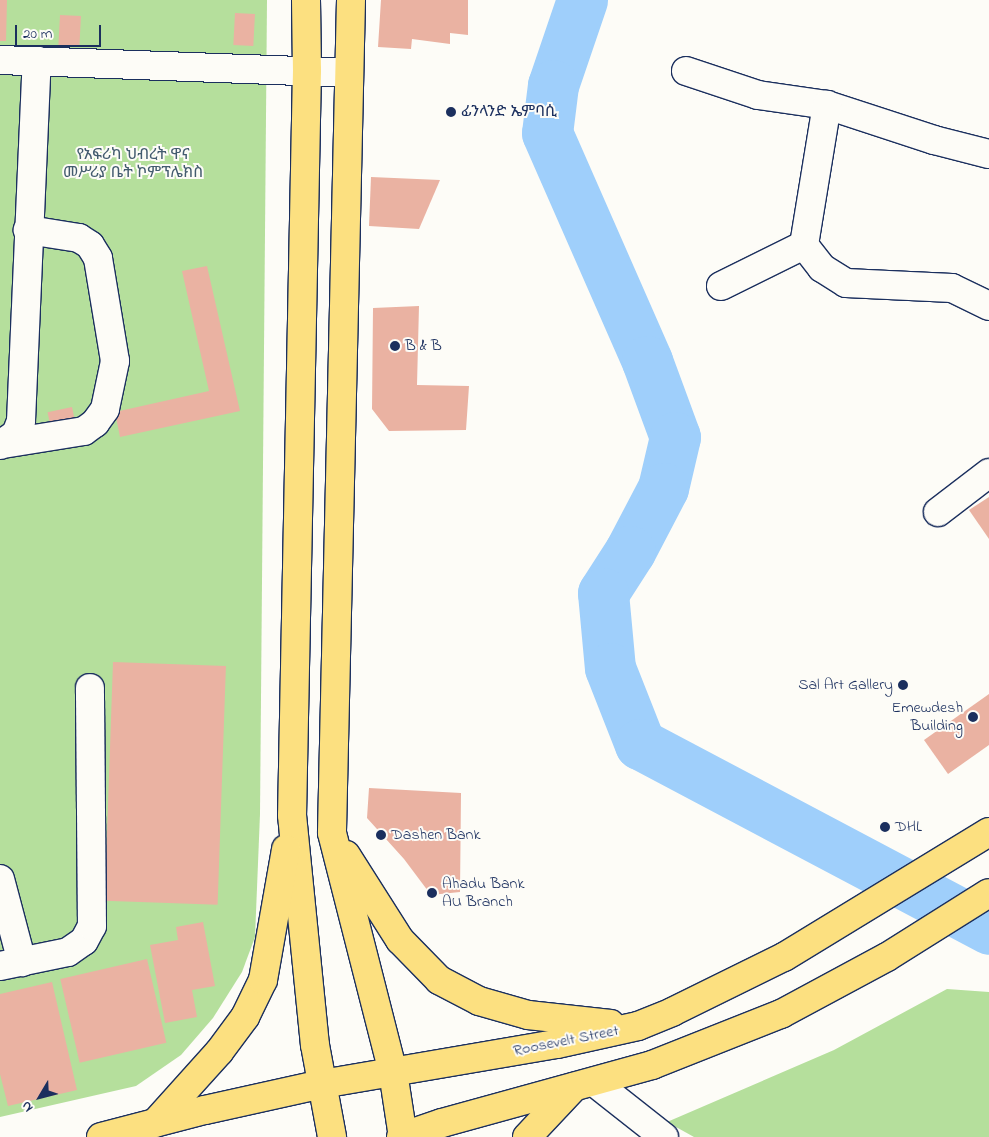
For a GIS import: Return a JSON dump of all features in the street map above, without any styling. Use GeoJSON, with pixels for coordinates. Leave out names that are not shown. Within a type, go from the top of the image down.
{"type":"FeatureCollection","features":[{"type":"Feature","properties":{"kind":"main road"},"geometry":{"type":"LineString","coordinates":[[306,0],[307,70],[292,815],[315,1045],[332,1137]]}},
{"type":"Feature","properties":{"kind":"main road"},"geometry":{"type":"LineString","coordinates":[[350,0],[332,833],[393,1072],[402,1137],[442,1123],[652,1065],[781,1014],[887,958],[989,893]]}},
{"type":"Feature","properties":{"kind":"main road"},"geometry":{"type":"LineString","coordinates":[[155,1123],[219,1052],[245,1017],[263,980],[292,815]]}},
{"type":"Feature","properties":{"kind":"main road","name":"Roosevelt Street"},"geometry":{"type":"LineString","coordinates":[[101,1137],[322,1084],[557,1044],[638,1026],[672,1012],[784,958],[989,832]]}},
{"type":"Feature","properties":{"kind":"main road"},"geometry":{"type":"LineString","coordinates":[[332,833],[400,940],[439,980],[480,1001],[528,1015],[638,1026]]}},
{"type":"Feature","properties":{"kind":"main road"},"geometry":{"type":"LineString","coordinates":[[528,1137],[584,1084]]}},
{"type":"Feature","properties":{"kind":"street"},"geometry":{"type":"LineString","coordinates":[[0,60],[349,73]]}},
{"type":"Feature","properties":{"kind":"street"},"geometry":{"type":"LineString","coordinates":[[2,444],[16,434],[21,421],[37,60]]}},
{"type":"Feature","properties":{"kind":"street"},"geometry":{"type":"LineString","coordinates":[[686,71],[758,95],[827,105],[934,140],[989,154]]}},
{"type":"Feature","properties":{"kind":"street"},"geometry":{"type":"LineString","coordinates":[[827,105],[804,244],[822,268],[846,283],[952,288],[989,306]]}},
{"type":"Feature","properties":{"kind":"street"},"geometry":{"type":"LineString","coordinates":[[2,444],[84,431],[95,423],[105,409],[115,361],[98,258],[90,245],[79,238],[28,230]]}},
{"type":"Feature","properties":{"kind":"street"},"geometry":{"type":"LineString","coordinates":[[721,286],[804,244]]}},
{"type":"Feature","properties":{"kind":"street"},"geometry":{"type":"LineString","coordinates":[[938,512],[989,473]]}},
{"type":"Feature","properties":{"kind":"street"},"geometry":{"type":"LineString","coordinates":[[0,879],[11,964],[68,952],[84,941],[92,926],[90,688]]}},
{"type":"Feature","properties":{"kind":"street"},"geometry":{"type":"LineString","coordinates":[[584,1084],[664,1137]]}},
{"type":"Feature","properties":{"kind":"green space","name":"የአፍሪካ ህብረት ዋና መሥሪያ ቤት ኮምፕሌክስ"},"geometry":{"type":"Polygon","coordinates":[[[0,0],[267,0],[260,814],[255,937],[242,972],[213,1018],[181,1055],[136,1086],[0,1117],[0,0]]]}},
{"type":"Feature","properties":{"kind":"green space"},"geometry":{"type":"Polygon","coordinates":[[[947,989],[989,992],[989,1137],[694,1137],[667,1122],[834,1050],[947,989]]]}},
{"type":"Feature","properties":{"kind":"building"},"geometry":{"type":"Polygon","coordinates":[[[0,0],[7,0],[6,41],[0,41],[0,0]]]}},
{"type":"Feature","properties":{"kind":"building"},"geometry":{"type":"Polygon","coordinates":[[[381,0],[468,0],[468,35],[450,33],[450,44],[412,39],[411,49],[378,47],[381,0]]]}},
{"type":"Feature","properties":{"kind":"building"},"geometry":{"type":"Polygon","coordinates":[[[235,13],[255,14],[253,46],[233,45],[235,13]]]}},
{"type":"Feature","properties":{"kind":"building"},"geometry":{"type":"Polygon","coordinates":[[[60,15],[81,16],[79,47],[58,46],[60,15]]]}},
{"type":"Feature","properties":{"kind":"building"},"geometry":{"type":"Polygon","coordinates":[[[371,177],[440,180],[419,229],[369,226],[371,177]]]}},
{"type":"Feature","properties":{"kind":"building"},"geometry":{"type":"Polygon","coordinates":[[[207,266],[240,411],[120,437],[115,412],[209,391],[182,271],[207,266]]]}},
{"type":"Feature","properties":{"kind":"building","name":"B & B"},"geometry":{"type":"Polygon","coordinates":[[[419,306],[417,385],[469,386],[466,430],[389,431],[372,409],[373,308],[419,306]]]}},
{"type":"Feature","properties":{"kind":"building"},"geometry":{"type":"Polygon","coordinates":[[[72,407],[76,426],[51,431],[48,412],[72,407]]]}},
{"type":"Feature","properties":{"kind":"building"},"geometry":{"type":"Polygon","coordinates":[[[989,497],[989,539],[969,510],[989,497]]]}},
{"type":"Feature","properties":{"kind":"building"},"geometry":{"type":"Polygon","coordinates":[[[113,662],[226,666],[218,905],[105,901],[113,662]]]}},
{"type":"Feature","properties":{"kind":"building","name":"Emewdesh Building"},"geometry":{"type":"Polygon","coordinates":[[[989,694],[989,745],[948,774],[924,740],[989,694]]]}},
{"type":"Feature","properties":{"kind":"building"},"geometry":{"type":"Polygon","coordinates":[[[369,788],[461,793],[460,892],[431,895],[404,859],[367,818],[369,788]]]}},
{"type":"Feature","properties":{"kind":"building"},"geometry":{"type":"Polygon","coordinates":[[[203,922],[215,986],[192,990],[197,1017],[165,1023],[150,945],[178,940],[176,927],[203,922]]]}},
{"type":"Feature","properties":{"kind":"building"},"geometry":{"type":"Polygon","coordinates":[[[147,959],[166,1043],[80,1063],[60,979],[147,959]]]}},
{"type":"Feature","properties":{"kind":"building"},"geometry":{"type":"Polygon","coordinates":[[[52,982],[77,1090],[8,1106],[0,1074],[0,994],[52,982]]]}},
{"type":"Feature","properties":{"kind":"waterway"},"geometry":{"type":"LineString","coordinates":[[582,0],[553,85],[547,133],[647,361],[675,437],[663,488],[630,551],[603,593],[610,668],[640,744],[989,929]]}},
{"type":"Feature","properties":{"kind":"place","name":"ፊንላንድ ኤምባሲ"},"geometry":{"type":"Point","coordinates":[451,112]}},
{"type":"Feature","properties":{"kind":"place","name":"B & B"},"geometry":{"type":"Point","coordinates":[395,346]}},
{"type":"Feature","properties":{"kind":"place","name":"Sal Art Gallery"},"geometry":{"type":"Point","coordinates":[903,685]}},
{"type":"Feature","properties":{"kind":"place","name":"Emewdesh Building"},"geometry":{"type":"Point","coordinates":[973,717]}},
{"type":"Feature","properties":{"kind":"place","name":"DHL"},"geometry":{"type":"Point","coordinates":[885,827]}},
{"type":"Feature","properties":{"kind":"place","name":"Dashen Bank"},"geometry":{"type":"Point","coordinates":[381,835]}},
{"type":"Feature","properties":{"kind":"place","name":"Ahadu Bank AU Branch"},"geometry":{"type":"Point","coordinates":[432,893]}}]}
